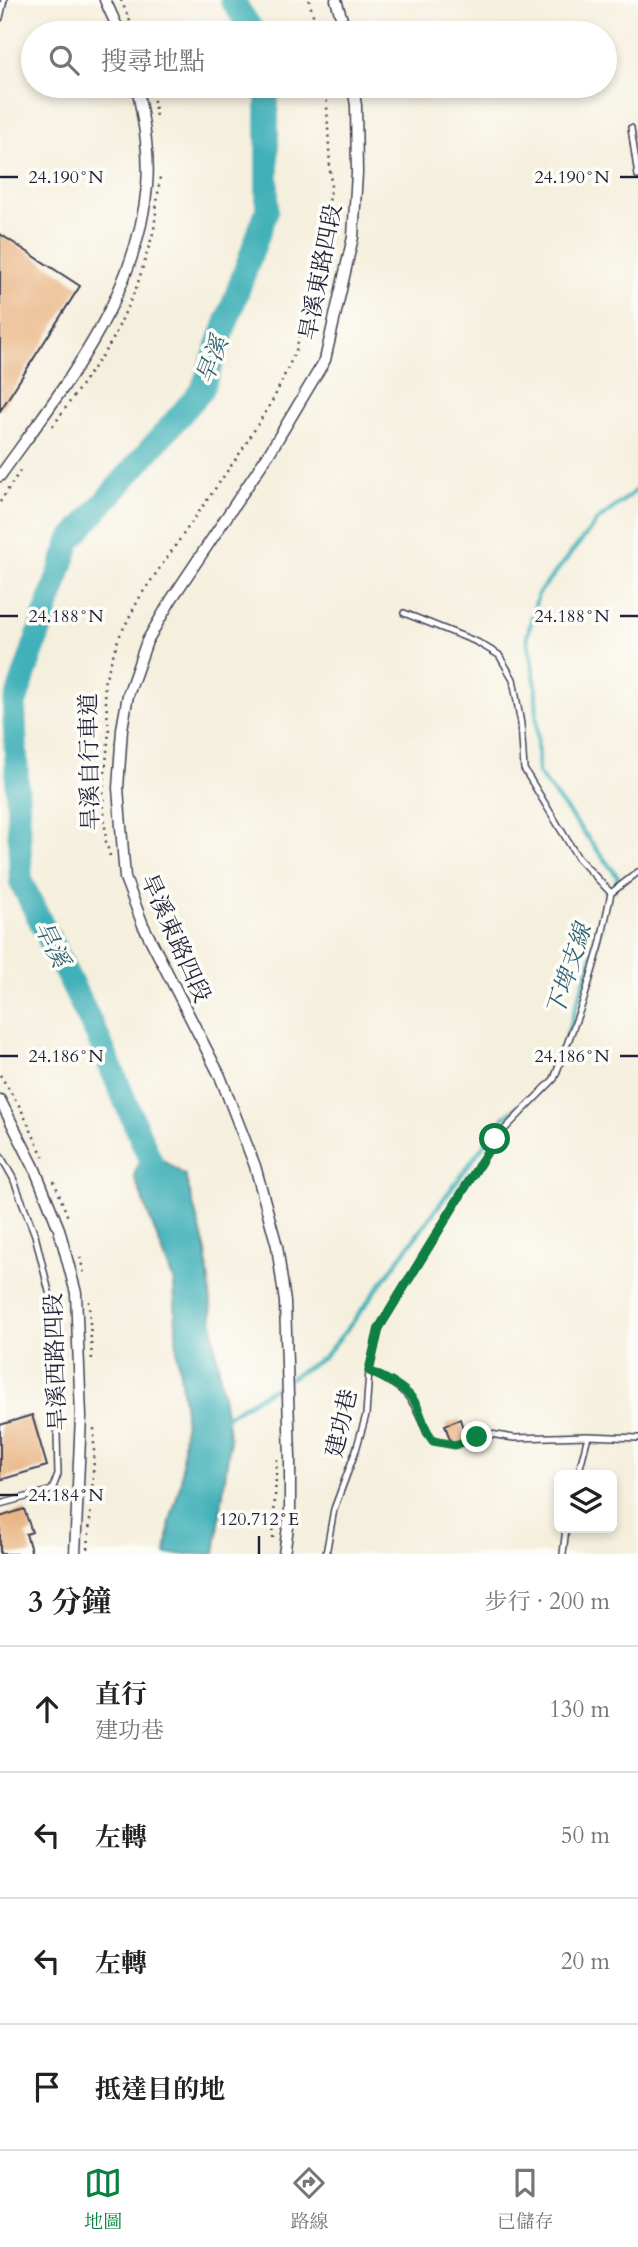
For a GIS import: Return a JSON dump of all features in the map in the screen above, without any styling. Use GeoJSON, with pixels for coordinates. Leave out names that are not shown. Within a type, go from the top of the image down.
{"type":"FeatureCollection","features":[{"type":"Feature","properties":{"kind":"street"},"geometry":{"type":"LineString","coordinates":[[105,0],[115,21]]}},
{"type":"Feature","properties":{"kind":"street"},"geometry":{"type":"LineString","coordinates":[[336,0],[342,21]]}},
{"type":"Feature","properties":{"kind":"street"},"geometry":{"type":"LineString","coordinates":[[0,477],[92,344],[121,288],[139,233],[147,186],[147,140],[139,98]]}},
{"type":"Feature","properties":{"kind":"street","name":"旱溪東路四段"},"geometry":{"type":"LineString","coordinates":[[284,1554],[290,1514],[290,1458],[285,1302],[277,1246],[255,1166],[220,1076],[143,925],[125,878],[118,788],[122,729],[128,695],[147,641],[171,600],[270,452],[325,360],[353,237],[357,173],[355,98]]}},
{"type":"Feature","properties":{"kind":"street","name":"旱溪西路四段"},"geometry":{"type":"LineString","coordinates":[[0,1100],[34,1167],[59,1228],[76,1293],[80,1416],[75,1554]]}},
{"type":"Feature","properties":{"kind":"lane"},"geometry":{"type":"LineString","coordinates":[[0,18],[4,0]]}},
{"type":"Feature","properties":{"kind":"lane"},"geometry":{"type":"LineString","coordinates":[[631,128],[638,176]]}},
{"type":"Feature","properties":{"kind":"lane"},"geometry":{"type":"LineString","coordinates":[[404,613],[477,642],[499,655],[513,679],[521,724],[524,769],[578,858],[611,893],[638,872]]}},
{"type":"Feature","properties":{"kind":"lane","name":"建功巷"},"geometry":{"type":"LineString","coordinates":[[326,1554],[334,1509],[366,1415],[369,1371],[379,1328],[495,1139],[554,1079],[590,978],[611,893]]}},
{"type":"Feature","properties":{"kind":"lane"},"geometry":{"type":"LineString","coordinates":[[0,1154],[13,1178],[35,1235],[54,1312],[58,1474],[51,1490],[0,1504]]}},
{"type":"Feature","properties":{"kind":"lane"},"geometry":{"type":"LineString","coordinates":[[369,1371],[408,1394],[415,1403],[426,1433]]}},
{"type":"Feature","properties":{"kind":"lane"},"geometry":{"type":"LineString","coordinates":[[479,1432],[514,1438],[638,1438]]}},
{"type":"Feature","properties":{"kind":"lane"},"geometry":{"type":"LineString","coordinates":[[579,1470],[588,1436]]}},
{"type":"Feature","properties":{"kind":"lane"},"geometry":{"type":"LineString","coordinates":[[563,1554],[565,1533]]}},
{"type":"Feature","properties":{"kind":"path"},"geometry":{"type":"LineString","coordinates":[[121,0],[130,21]]}},
{"type":"Feature","properties":{"kind":"path"},"geometry":{"type":"LineString","coordinates":[[309,0],[315,21]]}},
{"type":"Feature","properties":{"kind":"path","name":"旱溪自行車道"},"geometry":{"type":"LineString","coordinates":[[113,866],[106,842],[103,795],[109,732],[104,683],[119,637],[141,595],[242,450],[274,398],[296,350],[324,241],[331,188],[327,98]]}},
{"type":"Feature","properties":{"kind":"path"},"geometry":{"type":"LineString","coordinates":[[426,1433],[433,1441],[455,1445],[477,1437],[479,1432]]}},
{"type":"Feature","properties":{"kind":"path"},"geometry":{"type":"LineString","coordinates":[[273,1541],[277,1457]]}},
{"type":"Feature","properties":{"kind":"water"},"geometry":{"type":"Polygon","coordinates":[[[144,1147],[185,1175],[206,1251],[214,1338],[230,1440],[215,1554],[166,1554],[170,1521],[181,1482],[185,1412],[177,1350],[174,1282],[134,1176],[144,1147]]]}},
{"type":"Feature","properties":{"kind":"building"},"geometry":{"type":"Polygon","coordinates":[[[0,234],[80,286],[0,411],[0,234]]]}},
{"type":"Feature","properties":{"kind":"building"},"geometry":{"type":"Polygon","coordinates":[[[32,1415],[47,1466],[0,1480],[0,1425],[32,1415]]]}},
{"type":"Feature","properties":{"kind":"building"},"geometry":{"type":"Polygon","coordinates":[[[460,1419],[467,1441],[452,1446],[445,1425],[460,1419]]]}},
{"type":"Feature","properties":{"kind":"building"},"geometry":{"type":"Polygon","coordinates":[[[24,1509],[32,1532],[26,1534],[32,1554],[0,1554],[0,1517],[24,1509]]]}},
{"type":"Feature","properties":{"kind":"waterway","name":"旱溪"},"geometry":{"type":"LineString","coordinates":[[232,0],[246,21]]}},
{"type":"Feature","properties":{"kind":"waterway","name":"旱溪"},"geometry":{"type":"LineString","coordinates":[[158,1178],[97,1035],[21,882],[14,706],[70,541],[202,390],[267,210],[267,98]]}},
{"type":"Feature","properties":{"kind":"waterway","name":"下埤支線"},"geometry":{"type":"LineString","coordinates":[[614,890],[618,877],[538,773],[536,686],[527,637],[538,594],[598,520],[638,489]]}},
{"type":"Feature","properties":{"kind":"waterway","name":"下埤支線"},"geometry":{"type":"LineString","coordinates":[[224,1418],[323,1358],[349,1327],[505,1116],[537,1092],[561,1054],[601,928]]}},
{"type":"Feature","properties":{"kind":"route"},"geometry":{"type":"LineString","coordinates":[[477,1437],[455,1445],[433,1441],[426,1433],[415,1403],[408,1394],[369,1371],[379,1328],[495,1139]]}}]}
